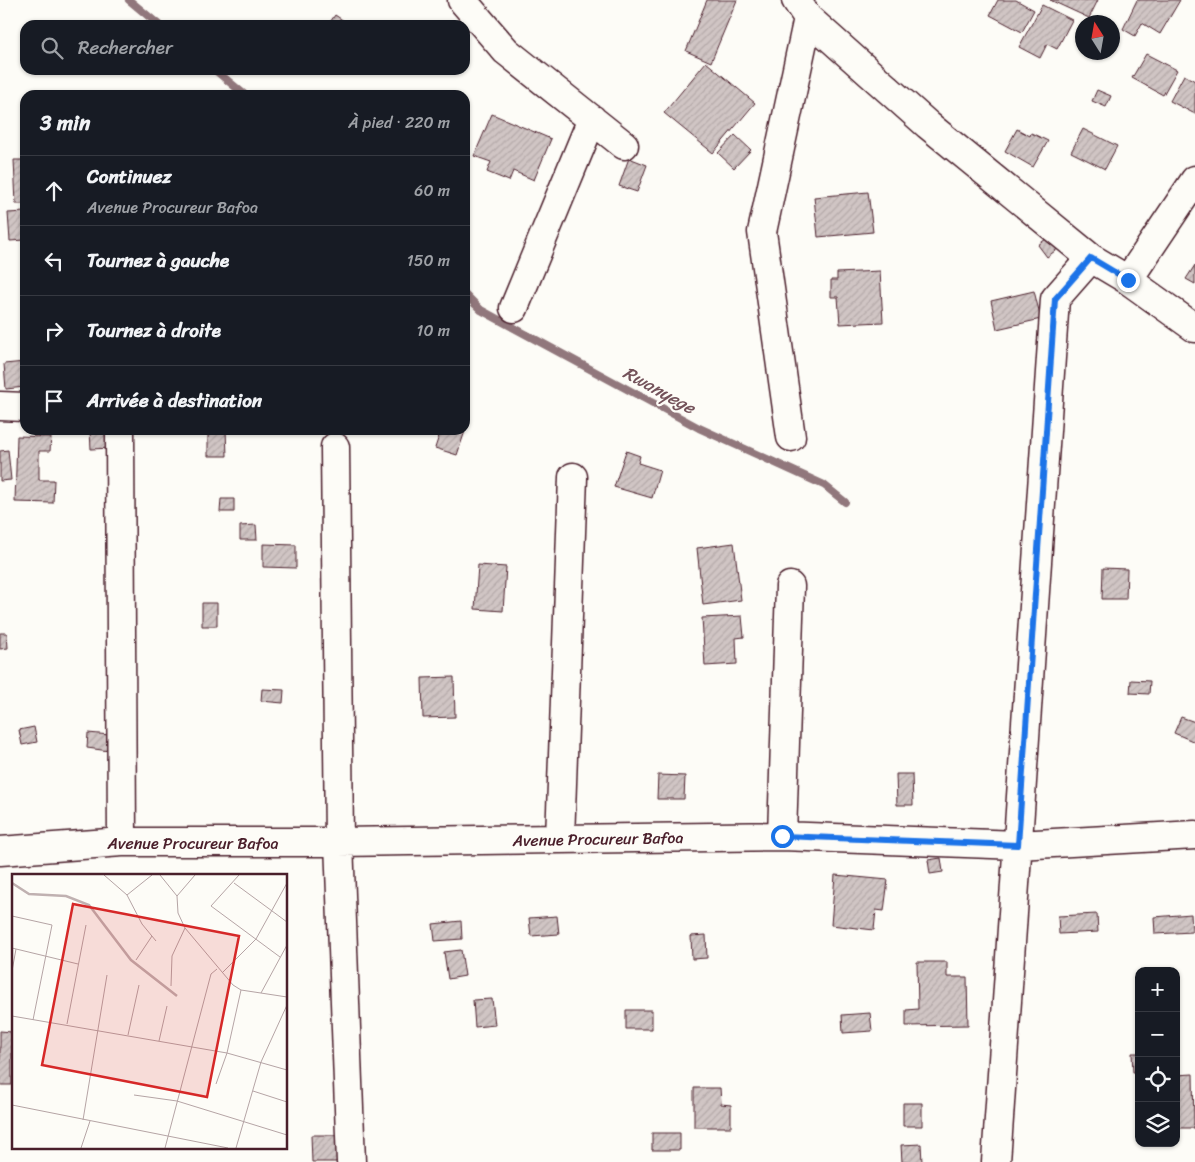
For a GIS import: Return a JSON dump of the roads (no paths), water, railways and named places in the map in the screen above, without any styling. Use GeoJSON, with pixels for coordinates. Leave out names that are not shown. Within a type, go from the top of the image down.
{"type":"FeatureCollection","features":[{"type":"Feature","properties":{"kind":"street"},"geometry":{"type":"LineString","coordinates":[[462,0],[506,51],[624,145]]}},
{"type":"Feature","properties":{"kind":"street"},"geometry":{"type":"LineString","coordinates":[[802,9],[928,125],[1091,258],[1128,280],[1195,328]]}},
{"type":"Feature","properties":{"kind":"street"},"geometry":{"type":"LineString","coordinates":[[791,437],[762,232],[802,9]]}},
{"type":"Feature","properties":{"kind":"street"},"geometry":{"type":"LineString","coordinates":[[514,308],[592,119]]}},
{"type":"Feature","properties":{"kind":"street"},"geometry":{"type":"LineString","coordinates":[[1128,280],[1195,180]]}},
{"type":"Feature","properties":{"kind":"street"},"geometry":{"type":"LineString","coordinates":[[996,1162],[1055,299],[1091,258]]}},
{"type":"Feature","properties":{"kind":"street"},"geometry":{"type":"LineString","coordinates":[[0,406],[20,407]]}},
{"type":"Feature","properties":{"kind":"street"},"geometry":{"type":"LineString","coordinates":[[120,435],[122,842]]}},
{"type":"Feature","properties":{"kind":"street"},"geometry":{"type":"LineString","coordinates":[[335,447],[339,842],[350,1162]]}},
{"type":"Feature","properties":{"kind":"street"},"geometry":{"type":"LineString","coordinates":[[560,839],[573,477]]}},
{"type":"Feature","properties":{"kind":"street"},"geometry":{"type":"LineString","coordinates":[[782,836],[790,586]]}},
{"type":"Feature","properties":{"kind":"street","name":"Avenue Procureur Bafoa"},"geometry":{"type":"LineString","coordinates":[[0,851],[122,842],[339,842],[782,836],[1018,845],[1195,835]]}},
{"type":"Feature","properties":{"kind":"waterway","name":"Rwanyege"},"geometry":{"type":"LineString","coordinates":[[129,0],[153,20]]}},
{"type":"Feature","properties":{"kind":"waterway","name":"Rwanyege"},"geometry":{"type":"LineString","coordinates":[[221,75],[239,90]]}},
{"type":"Feature","properties":{"kind":"waterway","name":"Rwanyege"},"geometry":{"type":"LineString","coordinates":[[470,299],[481,310],[699,428],[824,485],[845,502]]}}]}
